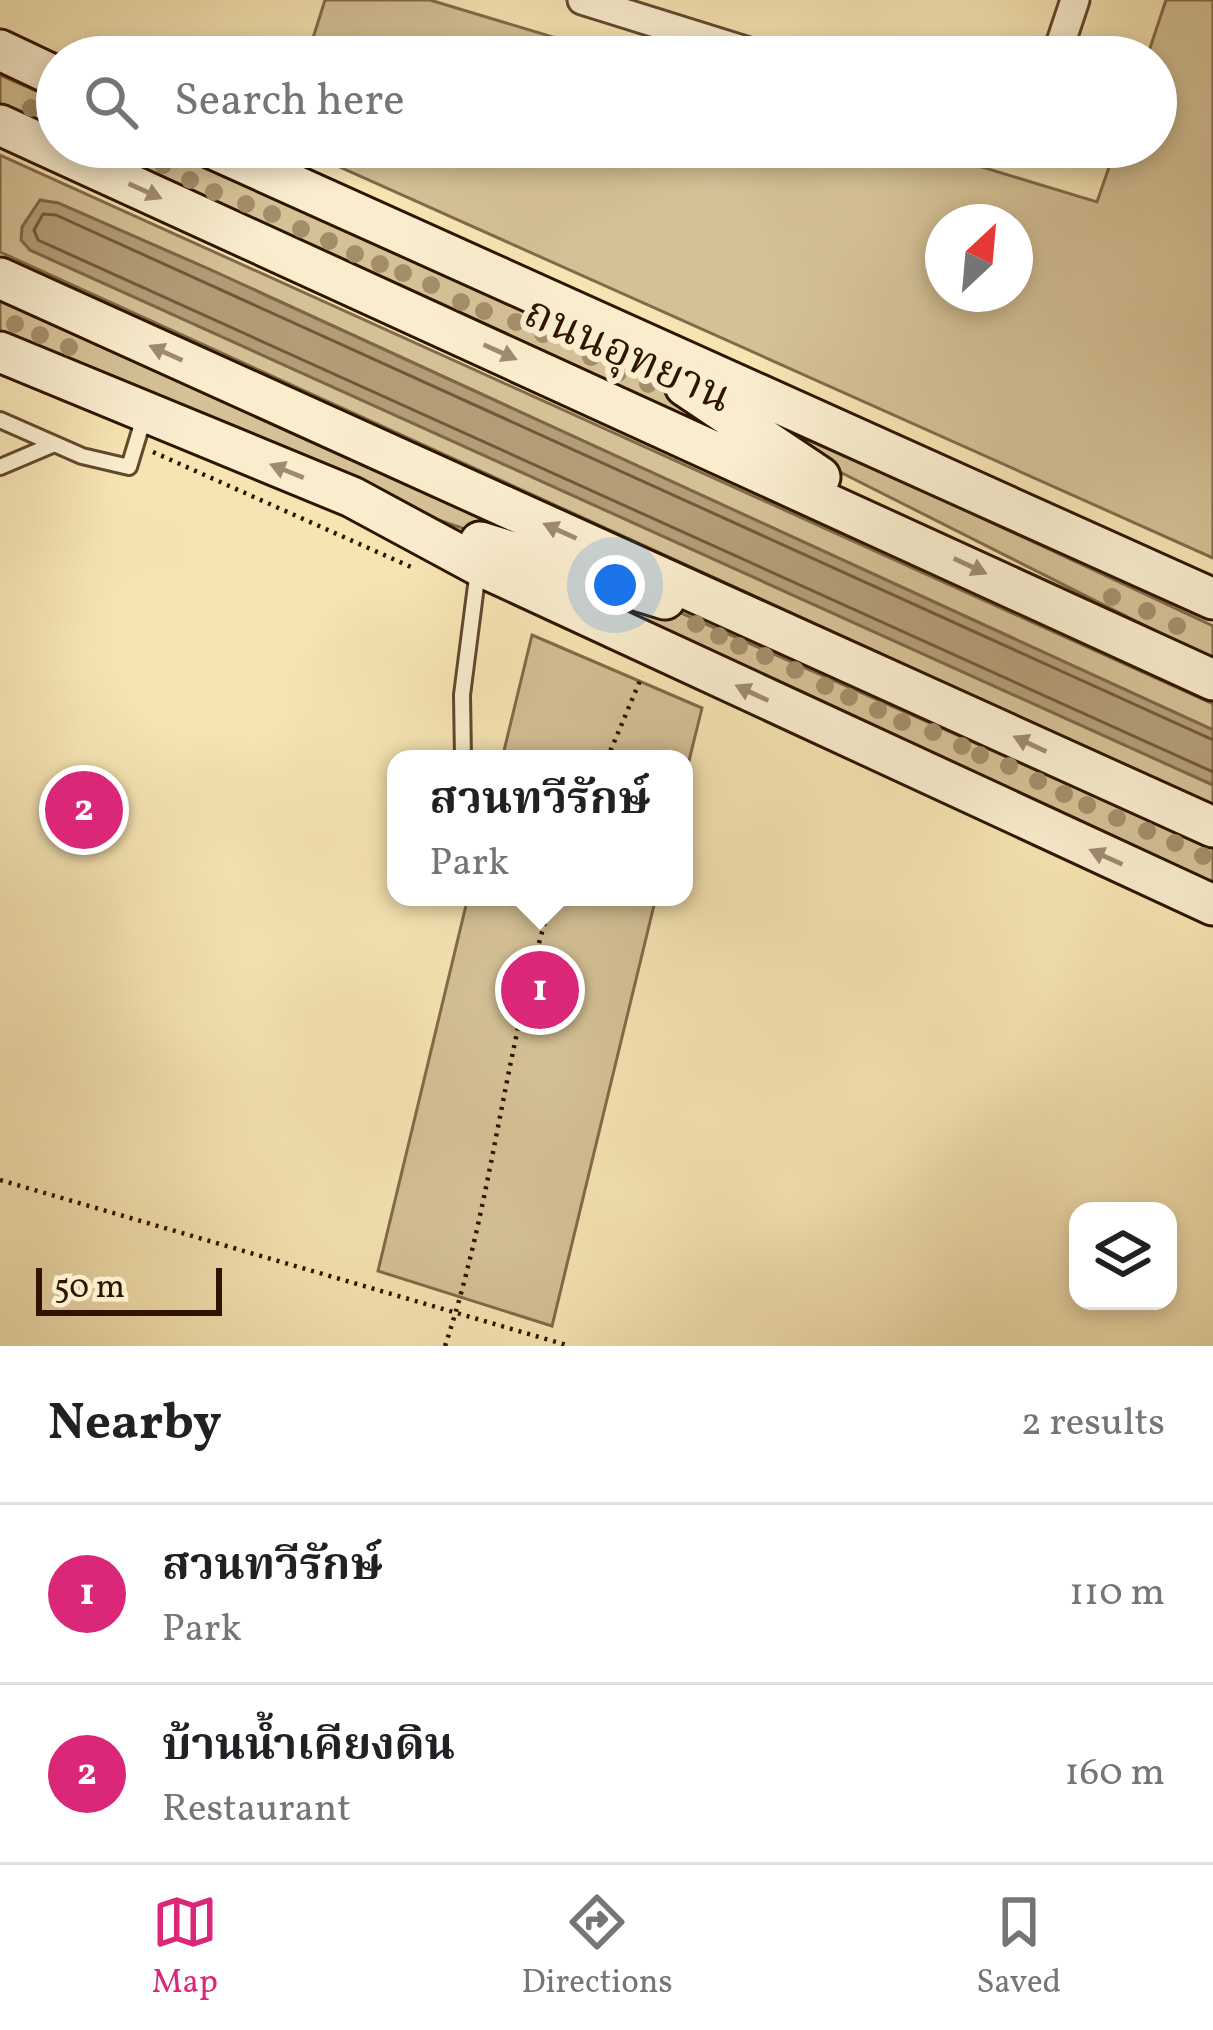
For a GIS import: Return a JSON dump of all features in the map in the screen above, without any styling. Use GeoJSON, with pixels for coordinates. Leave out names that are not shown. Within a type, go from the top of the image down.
{"type":"FeatureCollection","features":[{"type":"Feature","properties":{"kind":"main road"},"geometry":{"type":"LineString","coordinates":[[0,50],[36,67]]}},
{"type":"Feature","properties":{"kind":"main road","name":"ถนนอุทยาน"},"geometry":{"type":"LineString","coordinates":[[0,125],[36,141]]}},
{"type":"Feature","properties":{"kind":"main road","name":"ถนนอุทยาน"},"geometry":{"type":"LineString","coordinates":[[95,168],[1213,680]]}},
{"type":"Feature","properties":{"kind":"main road","name":"ถนนอุทยาน"},"geometry":{"type":"LineString","coordinates":[[255,168],[1213,599]]}},
{"type":"Feature","properties":{"kind":"main road"},"geometry":{"type":"LineString","coordinates":[[0,278],[1213,827]]}},
{"type":"Feature","properties":{"kind":"main road"},"geometry":{"type":"LineString","coordinates":[[574,315],[752,429],[898,532]]}},
{"type":"Feature","properties":{"kind":"main road"},"geometry":{"type":"LineString","coordinates":[[0,352],[352,496],[562,570],[785,632]]}},
{"type":"Feature","properties":{"kind":"main road"},"geometry":{"type":"LineString","coordinates":[[352,496],[478,565],[1213,904]]}},
{"type":"Feature","properties":{"kind":"street"},"geometry":{"type":"LineString","coordinates":[[582,0],[698,36]]}},
{"type":"Feature","properties":{"kind":"street"},"geometry":{"type":"LineString","coordinates":[[1062,36],[1075,0]]}},
{"type":"Feature","properties":{"kind":"lane"},"geometry":{"type":"LineString","coordinates":[[0,420],[52,445],[129,467],[145,414]]}},
{"type":"Feature","properties":{"kind":"lane"},"geometry":{"type":"LineString","coordinates":[[1,465],[52,445]]}},
{"type":"Feature","properties":{"kind":"lane"},"geometry":{"type":"LineString","coordinates":[[464,750],[462,694],[478,565]]}},
{"type":"Feature","properties":{"kind":"path"},"geometry":{"type":"LineString","coordinates":[[611,750],[644,671]]}},
{"type":"Feature","properties":{"kind":"path"},"geometry":{"type":"LineString","coordinates":[[446,1346],[525,980],[550,906]]}},
{"type":"Feature","properties":{"kind":"path"},"geometry":{"type":"LineString","coordinates":[[0,1180],[570,1346]]}},
{"type":"Feature","properties":{"kind":"shaded area"},"geometry":{"type":"Polygon","coordinates":[[[325,0],[430,0],[549,36],[314,36],[325,0]]]}},
{"type":"Feature","properties":{"kind":"shaded area"},"geometry":{"type":"Polygon","coordinates":[[[1166,0],[1213,0],[1213,558],[342,168],[985,168],[1097,202],[1109,168],[1177,168],[1177,36],[1154,36],[1166,0]]]}},
{"type":"Feature","properties":{"kind":"shaded area"},"geometry":{"type":"Polygon","coordinates":[[[0,75],[36,91],[36,126],[0,110],[0,75]]]}},
{"type":"Feature","properties":{"kind":"shaded area"},"geometry":{"type":"Polygon","coordinates":[[[0,155],[1213,704],[1213,730],[211,270],[58,203],[40,201],[30,250],[1213,785],[1213,805],[0,252],[0,155]]]}},
{"type":"Feature","properties":{"kind":"shaded area"},"geometry":{"type":"Polygon","coordinates":[[[128,168],[208,168],[568,330],[645,369],[757,442],[753,450],[128,168]]]}},
{"type":"Feature","properties":{"kind":"shaded area"},"geometry":{"type":"Polygon","coordinates":[[[0,301],[564,555],[561,562],[430,517],[214,421],[0,339],[0,301]]]}},
{"type":"Feature","properties":{"kind":"shaded area"},"geometry":{"type":"Polygon","coordinates":[[[770,419],[1213,626],[1213,660],[828,466],[783,437],[770,419]]]}},
{"type":"Feature","properties":{"kind":"shaded area"},"geometry":{"type":"Polygon","coordinates":[[[569,594],[674,610],[1213,848],[1213,886],[569,594]]]}},
{"type":"Feature","properties":{"kind":"shaded area"},"geometry":{"type":"Polygon","coordinates":[[[532,635],[702,708],[692,750],[504,750],[532,635]]]}},
{"type":"Feature","properties":{"kind":"shaded area"},"geometry":{"type":"Polygon","coordinates":[[[466,906],[654,906],[552,1326],[378,1271],[466,906]]]}},
{"type":"Feature","properties":{"kind":"water"},"geometry":{"type":"Polygon","coordinates":[[[40,200],[58,203],[211,270],[1213,730],[1213,785],[30,250],[21,240],[22,227],[40,200]]]}},
{"type":"Feature","properties":{"kind":"place","name":"บ้านน้ำเคียงดิน"},"geometry":{"type":"Point","coordinates":[84,810]}},
{"type":"Feature","properties":{"kind":"place","name":"สวนทวีรักษ์"},"geometry":{"type":"Point","coordinates":[540,990]}}]}
